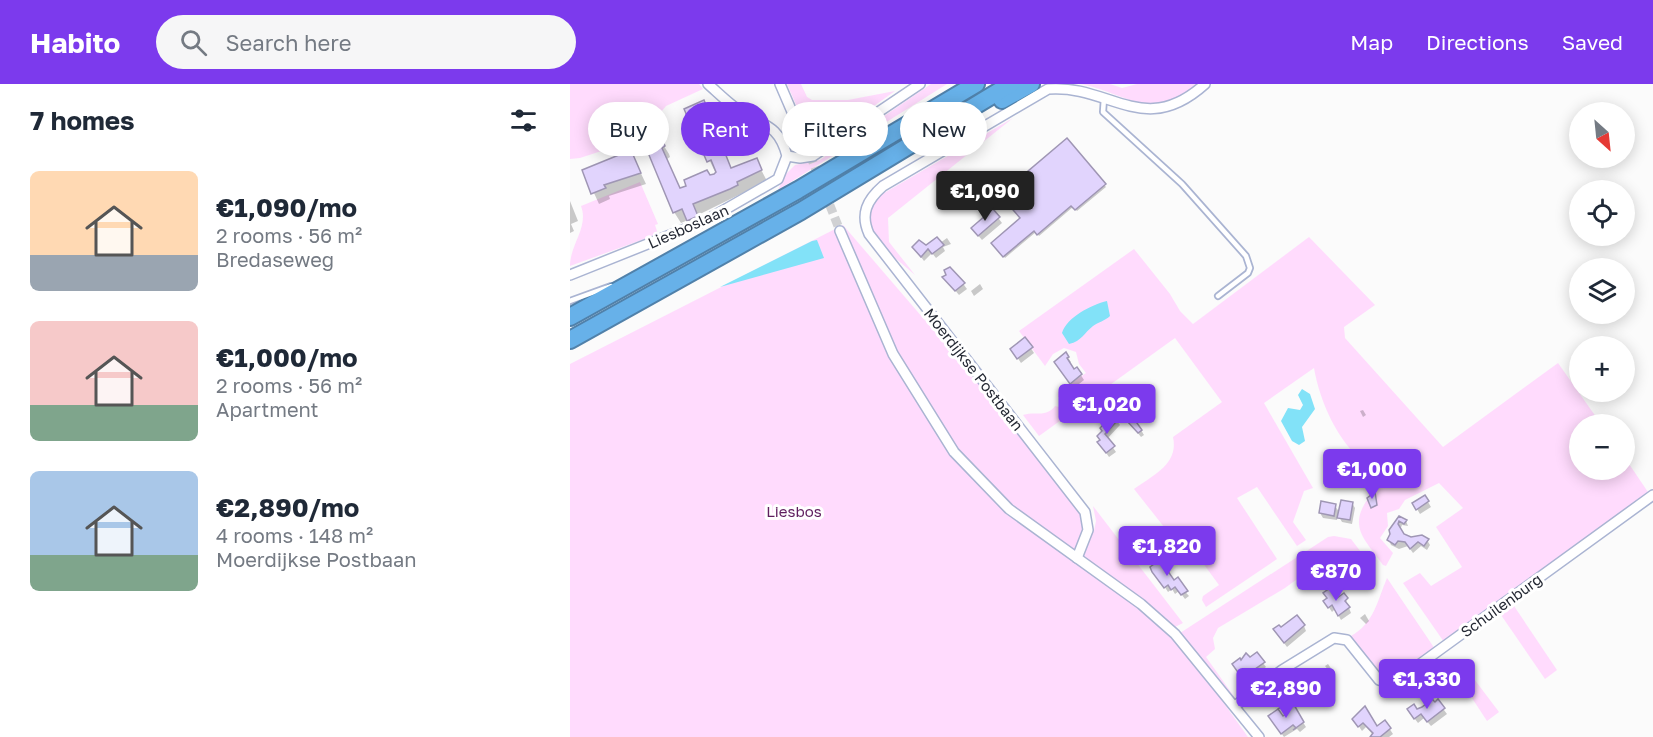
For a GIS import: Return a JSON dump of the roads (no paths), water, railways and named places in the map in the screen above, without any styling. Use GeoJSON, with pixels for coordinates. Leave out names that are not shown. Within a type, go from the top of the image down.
{"type":"FeatureCollection","features":[{"type":"Feature","properties":{"kind":"highway"},"geometry":{"type":"LineString","coordinates":[[570,317],[863,153],[976,84]]}},
{"type":"Feature","properties":{"kind":"highway"},"geometry":{"type":"LineString","coordinates":[[982,102],[1011,84]]}},
{"type":"Feature","properties":{"kind":"highway"},"geometry":{"type":"LineString","coordinates":[[987,108],[1031,84]]}},
{"type":"Feature","properties":{"kind":"highway"},"geometry":{"type":"LineString","coordinates":[[570,340],[708,265],[900,151]]}},
{"type":"Feature","properties":{"kind":"street"},"geometry":{"type":"LineString","coordinates":[[708,84],[737,110],[766,123],[777,132],[782,144]]}},
{"type":"Feature","properties":{"kind":"street"},"geometry":{"type":"LineString","coordinates":[[780,84],[788,102]]}},
{"type":"Feature","properties":{"kind":"street"},"geometry":{"type":"LineString","coordinates":[[888,106],[920,84]]}},
{"type":"Feature","properties":{"kind":"street"},"geometry":{"type":"LineString","coordinates":[[1104,95],[1136,106],[1156,107],[1191,95],[1206,84]]}},
{"type":"Feature","properties":{"kind":"street","name":"Moerdijkse Postbaan"},"geometry":{"type":"LineString","coordinates":[[1077,558],[1088,530],[1085,512],[869,234],[864,213],[868,201],[883,186],[1048,89],[1075,86],[1104,95]]}},
{"type":"Feature","properties":{"kind":"street"},"geometry":{"type":"LineString","coordinates":[[787,156],[800,158],[813,156]]}},
{"type":"Feature","properties":{"kind":"street","name":"Liesboslaan"},"geometry":{"type":"LineString","coordinates":[[570,274],[705,220],[767,187],[778,179],[787,156]]}},
{"type":"Feature","properties":{"kind":"street"},"geometry":{"type":"LineString","coordinates":[[840,231],[893,354],[940,435],[1009,509],[1141,604],[1174,634],[1259,737]]}},
{"type":"Feature","properties":{"kind":"street","name":"Schuilenburg"},"geometry":{"type":"LineString","coordinates":[[1235,706],[1292,663],[1334,638],[1347,640],[1379,680],[1394,683],[1653,495]]}},
{"type":"Feature","properties":{"kind":"lane"},"geometry":{"type":"LineString","coordinates":[[1104,95],[1103,112],[1182,184],[1246,256],[1250,268],[1248,273],[1218,296]]}},
{"type":"Feature","properties":{"kind":"lane"},"geometry":{"type":"LineString","coordinates":[[570,301],[648,275]]}},
{"type":"Feature","properties":{"kind":"water"},"geometry":{"type":"Polygon","coordinates":[[[817,240],[824,258],[720,287],[812,241],[817,240]]]}},
{"type":"Feature","properties":{"kind":"water"},"geometry":{"type":"Polygon","coordinates":[[[1107,301],[1110,316],[1093,326],[1077,341],[1069,344],[1062,333],[1069,322],[1094,305],[1107,301]]]}},
{"type":"Feature","properties":{"kind":"water"},"geometry":{"type":"Polygon","coordinates":[[[1302,389],[1310,394],[1315,409],[1302,427],[1305,441],[1299,445],[1292,441],[1281,421],[1288,408],[1300,410],[1303,405],[1298,395],[1302,389]]]}},
{"type":"Feature","properties":{"kind":"tunnel"},"geometry":{"type":"LineString","coordinates":[[811,156],[840,231]]}},
{"type":"Feature","properties":{"kind":"park label","name":"Liesbos"},"geometry":{"type":"Point","coordinates":[794,511]}}]}
